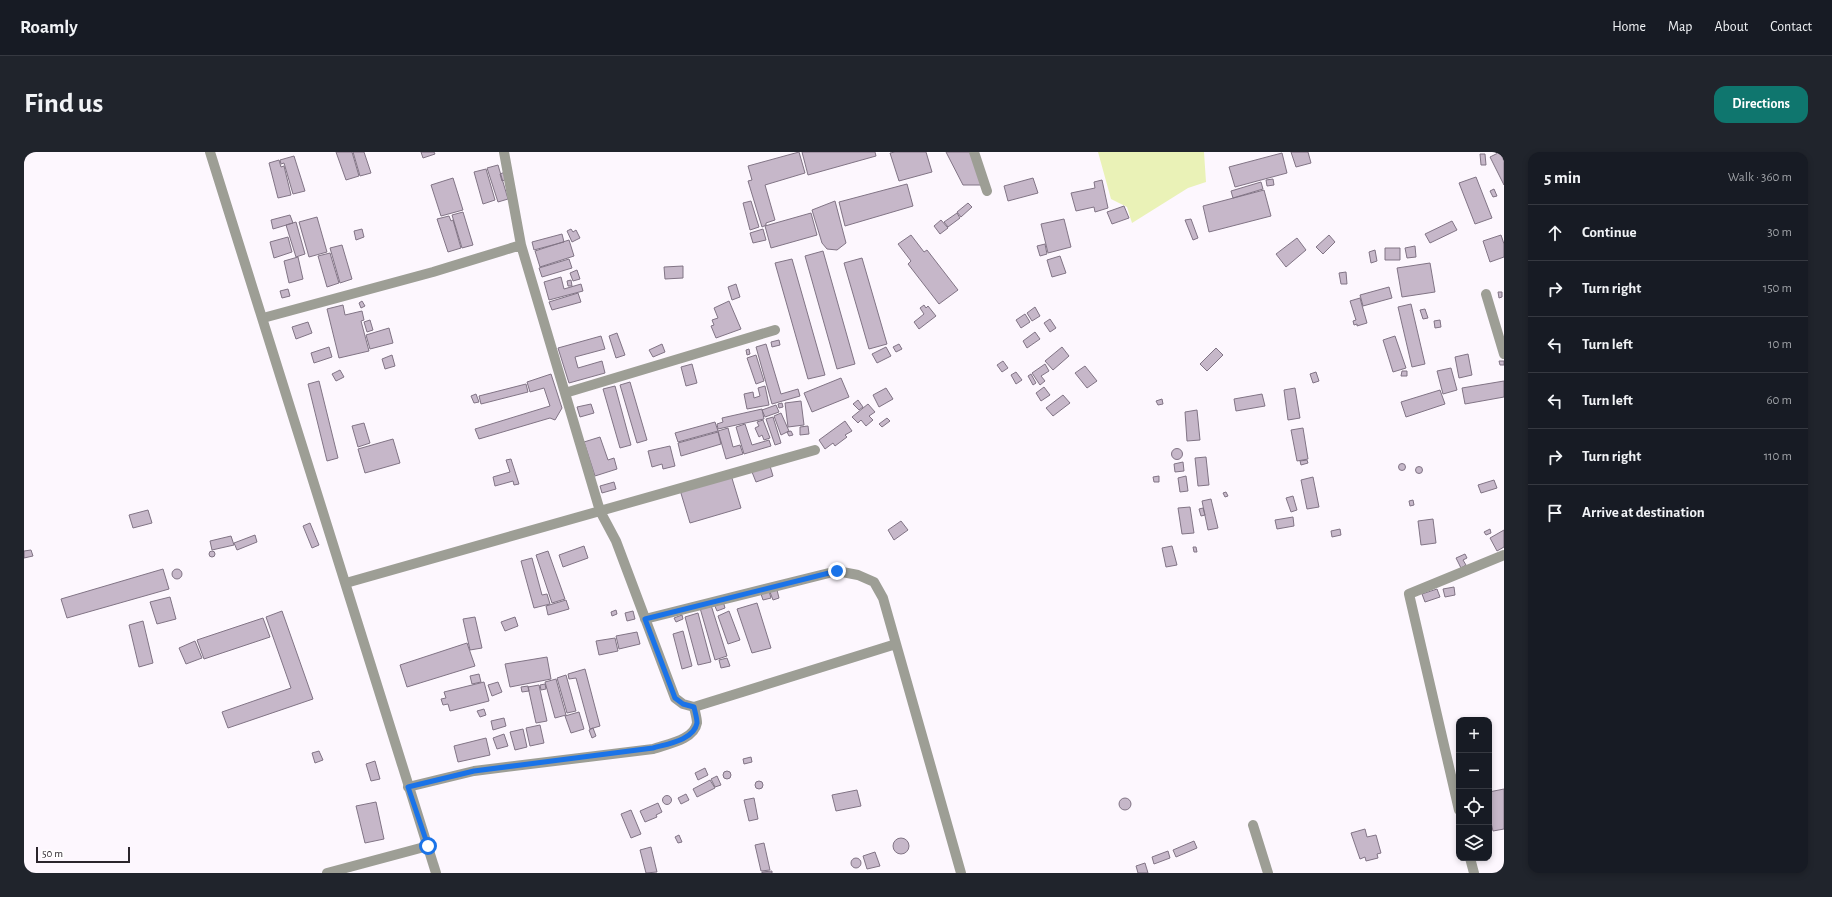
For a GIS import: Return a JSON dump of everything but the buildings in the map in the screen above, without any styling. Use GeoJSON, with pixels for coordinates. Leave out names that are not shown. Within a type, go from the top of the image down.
{"type":"FeatureCollection","features":[{"type":"Feature","properties":{"kind":"street"},"geometry":{"type":"LineString","coordinates":[[210,152],[436,873]]}},
{"type":"Feature","properties":{"kind":"street"},"geometry":{"type":"LineString","coordinates":[[504,152],[521,245],[600,511],[616,542],[675,698],[683,704],[694,707],[896,644]]}},
{"type":"Feature","properties":{"kind":"street"},"geometry":{"type":"LineString","coordinates":[[974,152],[987,191]]}},
{"type":"Feature","properties":{"kind":"street"},"geometry":{"type":"LineString","coordinates":[[263,318],[433,272],[521,245]]}},
{"type":"Feature","properties":{"kind":"street"},"geometry":{"type":"LineString","coordinates":[[1486,294],[1504,354]]}},
{"type":"Feature","properties":{"kind":"street"},"geometry":{"type":"LineString","coordinates":[[565,393],[775,330]]}},
{"type":"Feature","properties":{"kind":"street"},"geometry":{"type":"LineString","coordinates":[[346,583],[815,450]]}},
{"type":"Feature","properties":{"kind":"street"},"geometry":{"type":"LineString","coordinates":[[1456,797],[1409,594],[1504,555]]}},
{"type":"Feature","properties":{"kind":"street"},"geometry":{"type":"LineString","coordinates":[[645,619],[837,571],[858,575],[874,582],[883,598],[961,873]]}},
{"type":"Feature","properties":{"kind":"street"},"geometry":{"type":"LineString","coordinates":[[408,787],[474,771],[653,748],[679,740],[693,733],[697,722],[694,707]]}},
{"type":"Feature","properties":{"kind":"street"},"geometry":{"type":"LineString","coordinates":[[1253,825],[1268,873]]}},
{"type":"Feature","properties":{"kind":"street"},"geometry":{"type":"LineString","coordinates":[[327,873],[428,846]]}},
{"type":"Feature","properties":{"kind":"street"},"geometry":{"type":"LineString","coordinates":[[1471,861],[1474,873]]}},
{"type":"Feature","properties":{"kind":"green space"},"geometry":{"type":"Polygon","coordinates":[[[1098,152],[1204,152],[1206,182],[1188,188],[1132,223],[1127,207],[1111,199],[1098,152]]]}},
{"type":"Feature","properties":{"kind":"route"},"geometry":{"type":"LineString","coordinates":[[428,846],[408,787],[474,771],[546,763],[653,748],[679,740],[693,733],[697,722],[694,707],[683,704],[675,698],[645,619],[837,571]]}}]}
